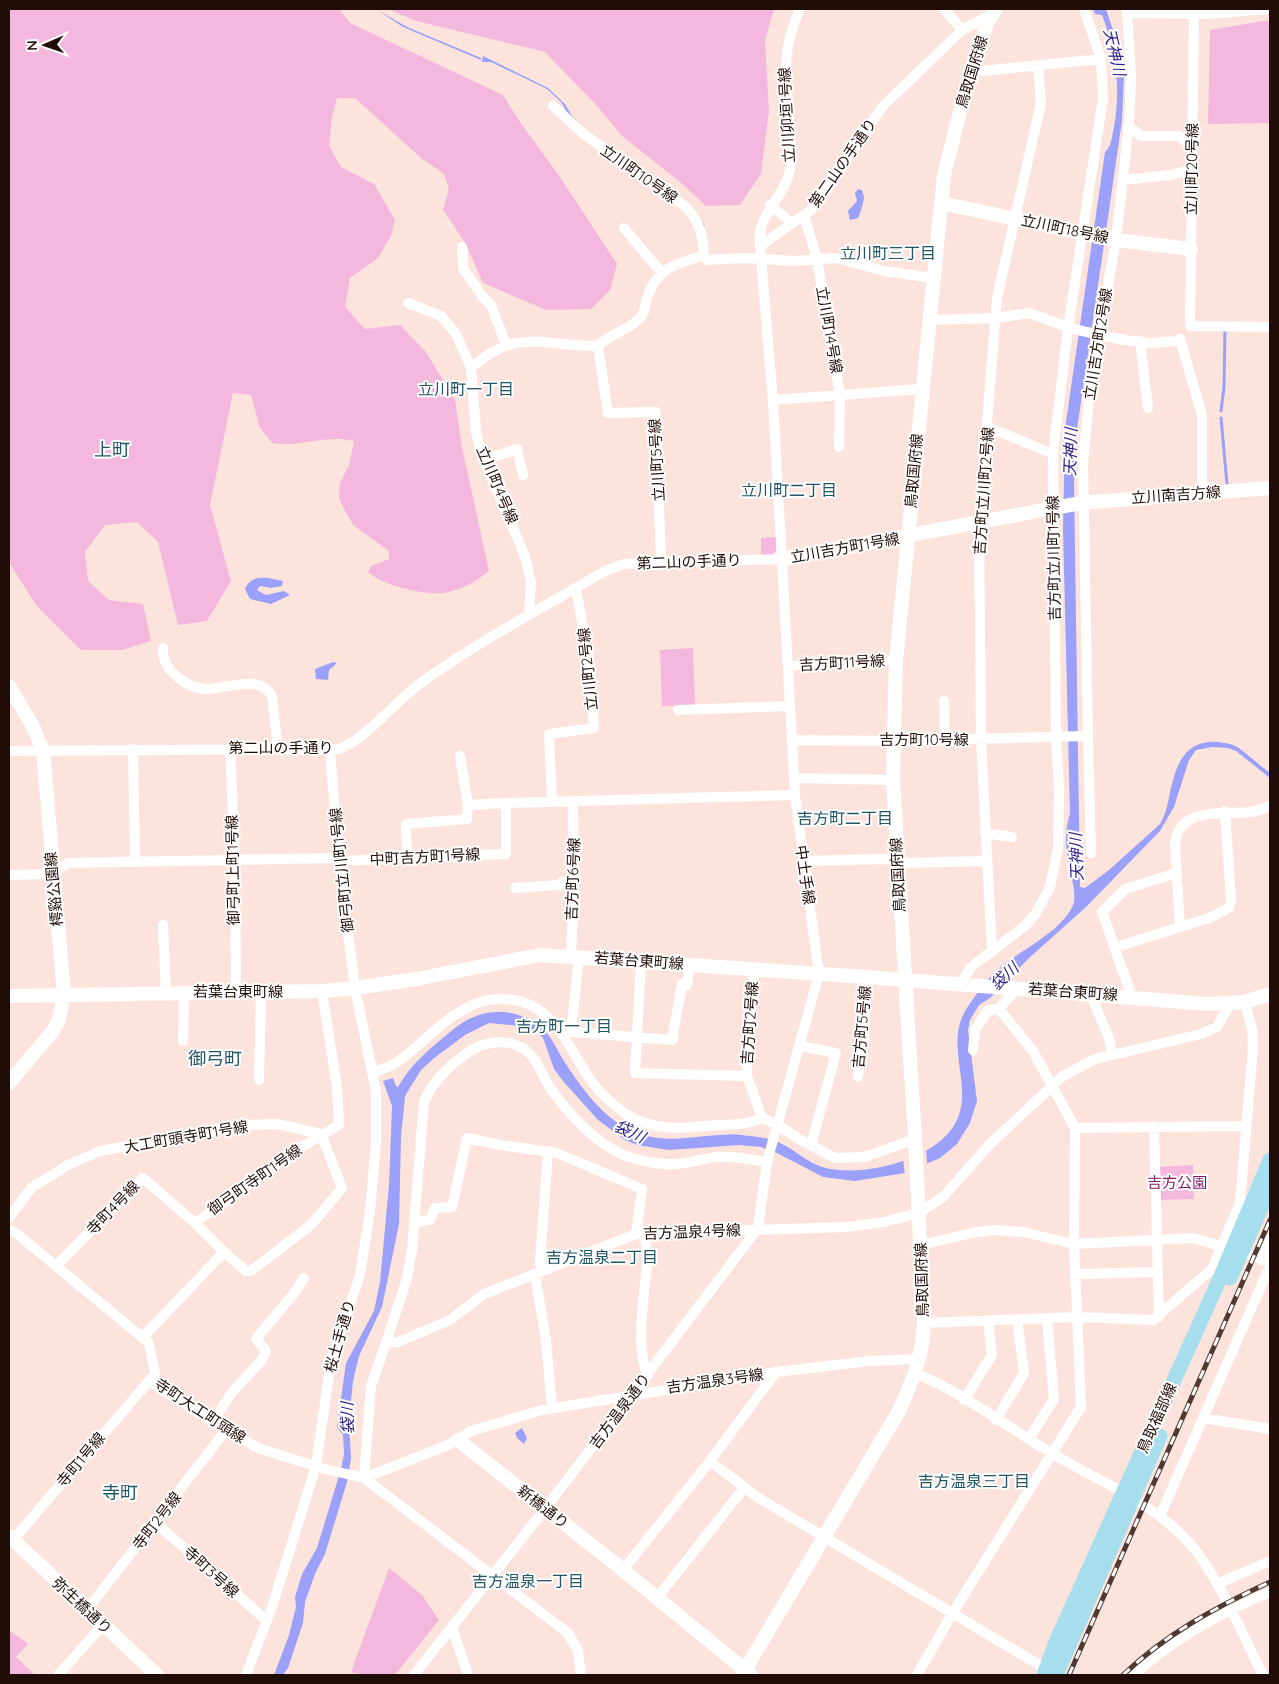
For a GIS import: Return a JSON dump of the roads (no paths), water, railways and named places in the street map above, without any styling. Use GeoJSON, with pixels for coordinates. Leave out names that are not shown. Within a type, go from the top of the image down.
{"type":"FeatureCollection","features":[{"type":"Feature","properties":{"kind":"main road","name":"鳥取国府線"},"geometry":{"type":"LineString","coordinates":[[746,1674],[899,1411],[919,1359],[924,1323],[915,1141],[896,861],[893,780],[892,741],[896,660],[933,278],[948,156],[972,72],[993,12]]}},
{"type":"Feature","properties":{"kind":"main road","name":"立川町18号線"},"geometry":{"type":"LineString","coordinates":[[941,203],[1113,240],[1191,249]]}},
{"type":"Feature","properties":{"kind":"main road","name":"立川南吉方線"},"geometry":{"type":"LineString","coordinates":[[1055,508],[1083,502],[1270,488]]}},
{"type":"Feature","properties":{"kind":"main road"},"geometry":{"type":"LineString","coordinates":[[908,537],[1055,508]]}},
{"type":"Feature","properties":{"kind":"main road","name":"立川吉方町1号線"},"geometry":{"type":"LineString","coordinates":[[782,559],[908,537]]}},
{"type":"Feature","properties":{"kind":"main road","name":"樗谿公園線"},"geometry":{"type":"LineString","coordinates":[[9,686],[32,725],[43,750],[52,874],[64,994],[59,1019],[53,1031],[9,1083]]}},
{"type":"Feature","properties":{"kind":"main road","name":"若葉台東町線"},"geometry":{"type":"LineString","coordinates":[[9,996],[322,991],[355,988],[540,955],[1090,993],[1199,1004],[1245,1002],[1270,994]]}},
{"type":"Feature","properties":{"kind":"main road","name":"鳥取福部線"},"geometry":{"type":"LineString","coordinates":[[1048,1673],[1128,1496],[1270,1160]]}},
{"type":"Feature","properties":{"kind":"main road","name":"鳥取福部線"},"geometry":{"type":"LineString","coordinates":[[1231,1250],[1270,1188]]}},
{"type":"Feature","properties":{"kind":"main road","name":"新橋通り"},"geometry":{"type":"LineString","coordinates":[[458,1440],[623,1570],[746,1674]]}},
{"type":"Feature","properties":{"kind":"main road","name":"弥生橋通り"},"geometry":{"type":"LineString","coordinates":[[11,1538],[157,1675]]}},
{"type":"Feature","properties":{"kind":"street","name":"立川卯垣1号線"},"geometry":{"type":"LineString","coordinates":[[760,246],[762,224],[770,205],[783,187],[791,168],[784,66],[790,34],[800,9]]}},
{"type":"Feature","properties":{"kind":"street"},"geometry":{"type":"LineString","coordinates":[[944,9],[962,30]]}},
{"type":"Feature","properties":{"kind":"street","name":"吉方町立川町1号線"},"geometry":{"type":"LineString","coordinates":[[963,984],[971,967],[1026,925],[1045,900],[1056,869],[1059,790],[1053,454],[1103,98],[1101,59],[1084,9]]}},
{"type":"Feature","properties":{"kind":"street"},"geometry":{"type":"LineString","coordinates":[[1127,11],[1194,13],[1268,9]]}},
{"type":"Feature","properties":{"kind":"street","name":"立川吉方町2号線"},"geometry":{"type":"LineString","coordinates":[[1091,853],[1086,736],[1083,465],[1097,334],[1122,180],[1128,126],[1131,78],[1127,11]]}},
{"type":"Feature","properties":{"kind":"street","name":"第二山の手通り"},"geometry":{"type":"LineString","coordinates":[[760,246],[819,201],[883,106],[962,30],[993,12]]}},
{"type":"Feature","properties":{"kind":"street","name":"立川町20号線"},"geometry":{"type":"LineString","coordinates":[[1190,326],[1194,13]]}},
{"type":"Feature","properties":{"kind":"street"},"geometry":{"type":"LineString","coordinates":[[972,72],[1101,59]]}},
{"type":"Feature","properties":{"kind":"street","name":"吉方町立川町2号線"},"geometry":{"type":"LineString","coordinates":[[992,952],[981,740],[979,522],[997,298],[1041,103],[1038,66]]}},
{"type":"Feature","properties":{"kind":"street","name":"立川町10号線"},"geometry":{"type":"LineString","coordinates":[[552,106],[559,110],[585,135],[686,207],[697,219],[702,232],[704,254]]}},
{"type":"Feature","properties":{"kind":"street"},"geometry":{"type":"LineString","coordinates":[[1128,126],[1141,136],[1179,136],[1186,142],[1192,143]]}},
{"type":"Feature","properties":{"kind":"street"},"geometry":{"type":"LineString","coordinates":[[1122,180],[1154,178],[1192,170]]}},
{"type":"Feature","properties":{"kind":"street"},"geometry":{"type":"LineString","coordinates":[[770,205],[792,223]]}},
{"type":"Feature","properties":{"kind":"street","name":"立川町14号線"},"geometry":{"type":"LineString","coordinates":[[804,214],[817,259],[840,395],[839,447]]}},
{"type":"Feature","properties":{"kind":"street"},"geometry":{"type":"LineString","coordinates":[[624,228],[660,272]]}},
{"type":"Feature","properties":{"kind":"street"},"geometry":{"type":"LineString","coordinates":[[462,246],[463,268],[482,296],[491,305],[506,345]]}},
{"type":"Feature","properties":{"kind":"street"},"geometry":{"type":"LineString","coordinates":[[760,246],[773,400],[782,559]]}},
{"type":"Feature","properties":{"kind":"street"},"geometry":{"type":"LineString","coordinates":[[471,368],[491,351],[521,342],[544,341],[598,346],[604,340],[620,333],[646,311],[647,296],[660,272],[704,254],[707,260],[794,261],[837,258],[892,273],[933,278]]}},
{"type":"Feature","properties":{"kind":"street","name":"立川町4号線"},"geometry":{"type":"LineString","coordinates":[[408,303],[441,316],[456,334],[471,368],[476,432],[484,460],[526,556],[531,583],[529,615]]}},
{"type":"Feature","properties":{"kind":"street"},"geometry":{"type":"LineString","coordinates":[[929,320],[996,318],[1029,313],[1070,328],[1097,334],[1162,343],[1180,339],[1190,326],[1270,326]]}},
{"type":"Feature","properties":{"kind":"street"},"geometry":{"type":"LineString","coordinates":[[1180,339],[1202,415],[1202,493]]}},
{"type":"Feature","properties":{"kind":"street"},"geometry":{"type":"LineString","coordinates":[[1140,341],[1148,408]]}},
{"type":"Feature","properties":{"kind":"street","name":"立川町5号線"},"geometry":{"type":"LineString","coordinates":[[598,346],[608,413],[656,412],[661,564]]}},
{"type":"Feature","properties":{"kind":"street"},"geometry":{"type":"LineString","coordinates":[[773,400],[922,389]]}},
{"type":"Feature","properties":{"kind":"street"},"geometry":{"type":"LineString","coordinates":[[988,426],[1053,454]]}},
{"type":"Feature","properties":{"kind":"street"},"geometry":{"type":"LineString","coordinates":[[484,460],[517,449],[523,475]]}},
{"type":"Feature","properties":{"kind":"street","name":"第二山の手通り"},"geometry":{"type":"LineString","coordinates":[[9,751],[230,748],[330,751],[351,743],[417,686],[529,615],[605,571],[624,564],[782,559]]}},
{"type":"Feature","properties":{"kind":"street","name":"中土手線"},"geometry":{"type":"LineString","coordinates":[[777,1126],[819,974],[795,795],[782,559]]}},
{"type":"Feature","properties":{"kind":"street","name":"立川町2号線"},"geometry":{"type":"LineString","coordinates":[[552,802],[549,734],[594,728],[589,660],[576,588]]}},
{"type":"Feature","properties":{"kind":"street"},"geometry":{"type":"LineString","coordinates":[[163,648],[163,658],[167,665],[183,682],[206,689],[254,684],[269,691],[272,696],[278,749]]}},
{"type":"Feature","properties":{"kind":"street","name":"吉方町11号線"},"geometry":{"type":"LineString","coordinates":[[788,666],[896,660]]}},
{"type":"Feature","properties":{"kind":"street"},"geometry":{"type":"LineString","coordinates":[[944,701],[945,740]]}},
{"type":"Feature","properties":{"kind":"street"},"geometry":{"type":"LineString","coordinates":[[678,710],[790,706]]}},
{"type":"Feature","properties":{"kind":"street","name":"吉方町10号線"},"geometry":{"type":"LineString","coordinates":[[792,740],[981,740],[1086,736]]}},
{"type":"Feature","properties":{"kind":"street","name":"御弓町上町1号線"},"geometry":{"type":"LineString","coordinates":[[230,748],[235,861],[236,992]]}},
{"type":"Feature","properties":{"kind":"street"},"geometry":{"type":"LineString","coordinates":[[133,749],[135,862]]}},
{"type":"Feature","properties":{"kind":"street","name":"御弓町立川町1号線"},"geometry":{"type":"LineString","coordinates":[[330,751],[340,861],[355,988]]}},
{"type":"Feature","properties":{"kind":"street"},"geometry":{"type":"LineString","coordinates":[[407,858],[406,824],[467,819],[468,805],[460,756]]}},
{"type":"Feature","properties":{"kind":"street"},"geometry":{"type":"LineString","coordinates":[[794,778],[893,780]]}},
{"type":"Feature","properties":{"kind":"street"},"geometry":{"type":"LineString","coordinates":[[468,805],[795,795]]}},
{"type":"Feature","properties":{"kind":"street","name":"吉方町6号線"},"geometry":{"type":"LineString","coordinates":[[567,1032],[575,956],[573,802]]}},
{"type":"Feature","properties":{"kind":"street","name":"中町吉方町1号線"},"geometry":{"type":"LineString","coordinates":[[9,875],[52,874],[68,863],[334,858],[340,861],[506,854],[506,803]]}},
{"type":"Feature","properties":{"kind":"street"},"geometry":{"type":"LineString","coordinates":[[1180,926],[1175,840],[1180,828],[1191,818],[1225,811],[1250,812],[1270,806]]}},
{"type":"Feature","properties":{"kind":"street"},"geometry":{"type":"LineString","coordinates":[[1116,947],[1217,914],[1228,908],[1230,904],[1225,811]]}},
{"type":"Feature","properties":{"kind":"street"},"geometry":{"type":"LineString","coordinates":[[985,833],[1012,837]]}},
{"type":"Feature","properties":{"kind":"street"},"geometry":{"type":"LineString","coordinates":[[803,861],[885,859],[909,863],[986,860]]}},
{"type":"Feature","properties":{"kind":"street"},"geometry":{"type":"LineString","coordinates":[[1132,997],[1116,947],[1102,915],[1106,906],[1125,889],[1177,873]]}},
{"type":"Feature","properties":{"kind":"street"},"geometry":{"type":"LineString","coordinates":[[515,888],[560,886],[562,882],[574,882]]}},
{"type":"Feature","properties":{"kind":"street"},"geometry":{"type":"LineString","coordinates":[[163,924],[166,992]]}},
{"type":"Feature","properties":{"kind":"street"},"geometry":{"type":"LineString","coordinates":[[641,961],[636,1073],[747,1076]]}},
{"type":"Feature","properties":{"kind":"street"},"geometry":{"type":"LineString","coordinates":[[567,1032],[672,1040],[682,984],[687,985],[690,964]]}},
{"type":"Feature","properties":{"kind":"street","name":"吉方町2号線"},"geometry":{"type":"LineString","coordinates":[[755,969],[748,1022],[747,1076],[762,1118]]}},
{"type":"Feature","properties":{"kind":"street","name":"吉方町5号線"},"geometry":{"type":"LineString","coordinates":[[858,1077],[864,1039],[866,977]]}},
{"type":"Feature","properties":{"kind":"street","name":"桜土手通り"},"geometry":{"type":"LineString","coordinates":[[246,1675],[267,1621],[318,1467],[331,1360],[360,1275],[370,1211],[377,1101],[355,988]]}},
{"type":"Feature","properties":{"kind":"street"},"geometry":{"type":"LineString","coordinates":[[999,1009],[1013,988]]}},
{"type":"Feature","properties":{"kind":"street","name":"御弓町寺町1号線"},"geometry":{"type":"LineString","coordinates":[[224,1252],[195,1223],[293,1152],[336,1127],[339,1121],[322,991]]}},
{"type":"Feature","properties":{"kind":"street"},"geometry":{"type":"LineString","coordinates":[[183,1041],[184,992]]}},
{"type":"Feature","properties":{"kind":"street"},"geometry":{"type":"LineString","coordinates":[[259,1080],[261,992]]}},
{"type":"Feature","properties":{"kind":"street"},"geometry":{"type":"LineString","coordinates":[[1090,993],[1109,1038],[1112,1055]]}},
{"type":"Feature","properties":{"kind":"street"},"geometry":{"type":"LineString","coordinates":[[372,1072],[396,1063],[437,1028],[480,1002],[497,999],[513,1000],[544,1013],[567,1032],[592,1083],[614,1104],[637,1120],[675,1128],[746,1122],[762,1118],[835,1158],[856,1159],[915,1141]]}},
{"type":"Feature","properties":{"kind":"street"},"geometry":{"type":"LineString","coordinates":[[924,1323],[1077,1317],[1153,1320],[1159,1317],[1231,1250],[1240,1203],[1253,1037],[1245,1002]]}},
{"type":"Feature","properties":{"kind":"street","name":"吉方温泉4号線"},"geometry":{"type":"LineString","coordinates":[[386,1344],[398,1342],[450,1320],[484,1294],[640,1233],[723,1232],[758,1228],[846,1227],[884,1222],[919,1213],[944,1196],[990,1144],[1063,1076],[1076,1067],[1112,1055],[1201,1034],[1217,1027],[1230,1004]]}},
{"type":"Feature","properties":{"kind":"street"},"geometry":{"type":"LineString","coordinates":[[973,1050],[975,1030],[988,1010],[999,1009]]}},
{"type":"Feature","properties":{"kind":"street"},"geometry":{"type":"LineString","coordinates":[[917,1675],[952,1614],[1081,1407],[1074,1244],[1075,1128],[1054,1085],[1033,1051],[999,1009]]}},
{"type":"Feature","properties":{"kind":"street"},"geometry":{"type":"LineString","coordinates":[[362,1478],[371,1386],[406,1278],[415,1222],[415,1195],[424,1102],[430,1087],[441,1074],[470,1050],[483,1043],[498,1042],[508,1043],[530,1054],[551,1088],[569,1110],[604,1143],[622,1154],[646,1162],[676,1164],[720,1157],[767,1160]]}},
{"type":"Feature","properties":{"kind":"street"},"geometry":{"type":"LineString","coordinates":[[800,1046],[836,1053],[811,1145]]}},
{"type":"Feature","properties":{"kind":"street","name":"大工町頭寺町1号線"},"geometry":{"type":"LineString","coordinates":[[9,1218],[31,1188],[68,1165],[100,1151],[242,1125],[277,1124],[321,1134]]}},
{"type":"Feature","properties":{"kind":"street","name":"吉方温泉通り"},"geometry":{"type":"LineString","coordinates":[[414,1675],[545,1509],[758,1228],[767,1160],[777,1126]]}},
{"type":"Feature","properties":{"kind":"street"},"geometry":{"type":"LineString","coordinates":[[1154,1126],[1159,1317]]}},
{"type":"Feature","properties":{"kind":"street"},"geometry":{"type":"LineString","coordinates":[[1075,1128],[1246,1126]]}},
{"type":"Feature","properties":{"kind":"street"},"geometry":{"type":"LineString","coordinates":[[142,1338],[224,1252],[246,1271],[251,1271],[312,1224],[342,1188],[321,1134]]}},
{"type":"Feature","properties":{"kind":"street"},"geometry":{"type":"LineString","coordinates":[[415,1222],[430,1220],[435,1208],[452,1206],[467,1138],[500,1145],[548,1151],[642,1190],[640,1233],[647,1267],[641,1321],[644,1364],[648,1374]]}},
{"type":"Feature","properties":{"kind":"street"},"geometry":{"type":"LineString","coordinates":[[548,1151],[538,1273],[552,1408]]}},
{"type":"Feature","properties":{"kind":"street","name":"寺町4号線"},"geometry":{"type":"LineString","coordinates":[[56,1266],[143,1178],[195,1223]]}},
{"type":"Feature","properties":{"kind":"street","name":"寺町大工町頭線"},"geometry":{"type":"LineString","coordinates":[[9,1230],[56,1266],[149,1343],[155,1374],[149,1380],[226,1430],[258,1448],[318,1467]]}},
{"type":"Feature","properties":{"kind":"street"},"geometry":{"type":"LineString","coordinates":[[920,1245],[992,1230],[1023,1232],[1074,1244],[1202,1239],[1267,1262]]}},
{"type":"Feature","properties":{"kind":"street"},"geometry":{"type":"LineString","coordinates":[[1160,1516],[1203,1418],[1267,1262],[1270,1239]]}},
{"type":"Feature","properties":{"kind":"street"},"geometry":{"type":"LineString","coordinates":[[1076,1274],[1158,1272]]}},
{"type":"Feature","properties":{"kind":"street"},"geometry":{"type":"LineString","coordinates":[[213,1421],[233,1391],[266,1351],[256,1339],[295,1292],[304,1278]]}},
{"type":"Feature","properties":{"kind":"street"},"geometry":{"type":"LineString","coordinates":[[1029,1439],[1054,1398],[1047,1318]]}},
{"type":"Feature","properties":{"kind":"street"},"geometry":{"type":"LineString","coordinates":[[964,1400],[992,1354],[988,1320]]}},
{"type":"Feature","properties":{"kind":"street"},"geometry":{"type":"LineString","coordinates":[[996,1420],[1024,1373],[1017,1320]]}},
{"type":"Feature","properties":{"kind":"street","name":"吉方温泉3号線"},"geometry":{"type":"LineString","coordinates":[[458,1440],[470,1431],[552,1408],[776,1372],[870,1361],[919,1359]]}},
{"type":"Feature","properties":{"kind":"street"},"geometry":{"type":"LineString","coordinates":[[623,1570],[710,1461],[776,1372]]}},
{"type":"Feature","properties":{"kind":"street"},"geometry":{"type":"LineString","coordinates":[[915,1373],[1160,1516],[1192,1546],[1217,1584],[1263,1675]]}},
{"type":"Feature","properties":{"kind":"street","name":"寺町1号線"},"geometry":{"type":"LineString","coordinates":[[11,1538],[149,1380]]}},
{"type":"Feature","properties":{"kind":"street"},"geometry":{"type":"LineString","coordinates":[[1203,1418],[1270,1429]]}},
{"type":"Feature","properties":{"kind":"street","name":"寺町2号線"},"geometry":{"type":"LineString","coordinates":[[87,1610],[226,1430]]}},
{"type":"Feature","properties":{"kind":"street"},"geometry":{"type":"LineString","coordinates":[[362,1478],[458,1440]]}},
{"type":"Feature","properties":{"kind":"street"},"geometry":{"type":"LineString","coordinates":[[710,1461],[744,1488],[1048,1673]]}},
{"type":"Feature","properties":{"kind":"street"},"geometry":{"type":"LineString","coordinates":[[318,1467],[362,1478],[568,1633],[578,1651],[580,1675]]}},
{"type":"Feature","properties":{"kind":"street"},"geometry":{"type":"LineString","coordinates":[[657,1598],[744,1488]]}},
{"type":"Feature","properties":{"kind":"street","name":"寺町3号線"},"geometry":{"type":"LineString","coordinates":[[156,1523],[267,1621]]}},
{"type":"Feature","properties":{"kind":"street"},"geometry":{"type":"LineString","coordinates":[[1217,1584],[1270,1561]]}},
{"type":"Feature","properties":{"kind":"street"},"geometry":{"type":"LineString","coordinates":[[1134,1675],[1173,1644],[1229,1610],[1270,1592]]}},
{"type":"Feature","properties":{"kind":"street"},"geometry":{"type":"LineString","coordinates":[[58,1675],[103,1626]]}},
{"type":"Feature","properties":{"kind":"street"},"geometry":{"type":"LineString","coordinates":[[452,1628],[468,1675]]}},
{"type":"Feature","properties":{"kind":"water"},"geometry":{"type":"Polygon","coordinates":[[[376,9],[407,27],[481,58],[481,60],[403,27],[376,9]]]}},
{"type":"Feature","properties":{"kind":"water"},"geometry":{"type":"Polygon","coordinates":[[[1093,9],[1106,9],[1124,74],[1122,121],[1076,436],[1074,484],[1080,887],[1085,888],[1109,870],[1160,824],[1178,767],[1186,753],[1192,748],[1208,742],[1228,743],[1237,747],[1270,773],[1270,778],[1236,751],[1228,748],[1212,747],[1196,750],[1189,760],[1174,807],[1160,831],[1086,907],[1028,959],[990,998],[979,1005],[970,1020],[968,1030],[977,1101],[970,1123],[957,1144],[940,1158],[905,1173],[855,1181],[823,1177],[777,1153],[761,1147],[739,1145],[669,1150],[637,1145],[625,1140],[598,1120],[554,1069],[543,1038],[534,1030],[520,1026],[489,1023],[465,1035],[433,1059],[421,1070],[405,1096],[401,1137],[399,1224],[382,1307],[359,1356],[353,1381],[349,1422],[351,1459],[347,1482],[325,1554],[315,1574],[305,1602],[303,1623],[288,1668],[283,1675],[274,1675],[289,1635],[296,1607],[295,1597],[302,1574],[317,1548],[341,1469],[344,1454],[343,1435],[337,1427],[346,1363],[374,1311],[380,1282],[389,1185],[392,1106],[383,1081],[393,1078],[398,1087],[423,1055],[466,1021],[488,1013],[511,1013],[523,1016],[544,1030],[551,1038],[572,1073],[594,1102],[611,1118],[630,1130],[658,1138],[672,1139],[742,1135],[767,1139],[782,1144],[817,1165],[837,1170],[872,1169],[890,1165],[925,1151],[939,1142],[950,1131],[958,1117],[962,1103],[957,1042],[964,1013],[992,975],[1058,925],[1067,916],[1073,905],[1074,887],[1066,844],[1070,813],[1063,529],[1065,429],[1105,152],[1109,147],[1114,127],[1117,98],[1116,70],[1111,43],[1102,15],[1095,14],[1093,9]]]}},
{"type":"Feature","properties":{"kind":"water"},"geometry":{"type":"Polygon","coordinates":[[[483,56],[548,88],[565,104],[572,116],[594,138],[692,207],[704,224],[707,251],[704,251],[702,232],[697,216],[688,207],[592,139],[570,118],[561,102],[547,89],[491,62],[482,62],[483,56]]]}},
{"type":"Feature","properties":{"kind":"water"},"geometry":{"type":"Polygon","coordinates":[[[858,189],[862,190],[863,204],[858,218],[850,220],[848,211],[857,201],[855,193],[858,189]]]}},
{"type":"Feature","properties":{"kind":"water"},"geometry":{"type":"Polygon","coordinates":[[[257,578],[283,581],[282,586],[271,588],[260,586],[257,590],[266,595],[284,591],[290,595],[271,604],[250,599],[245,589],[249,583],[257,578]]]}},
{"type":"Feature","properties":{"kind":"water"},"geometry":{"type":"Polygon","coordinates":[[[333,662],[337,663],[329,670],[328,680],[316,679],[315,669],[333,662]]]}},
{"type":"Feature","properties":{"kind":"water"},"geometry":{"type":"Polygon","coordinates":[[[522,1428],[527,1438],[524,1444],[517,1438],[515,1433],[522,1428]]]}},
{"type":"Feature","properties":{"kind":"waterway"},"geometry":{"type":"LineString","coordinates":[[1221,411],[1224,387],[1225,329]]}},
{"type":"Feature","properties":{"kind":"waterway"},"geometry":{"type":"LineString","coordinates":[[1221,418],[1227,484]]}},
{"type":"Feature","properties":{"kind":"railway"},"geometry":{"type":"LineString","coordinates":[[1069,1675],[1270,1220]]}},
{"type":"Feature","properties":{"kind":"railway"},"geometry":{"type":"LineString","coordinates":[[1123,1675],[1139,1660],[1192,1622],[1270,1582]]}},
{"type":"Feature","properties":{"kind":"district","name":"立川町三丁目"},"geometry":{"type":"Point","coordinates":[888,253]}},
{"type":"Feature","properties":{"kind":"district","name":"立川町一丁目"},"geometry":{"type":"Point","coordinates":[466,389]}},
{"type":"Feature","properties":{"kind":"district","name":"上町"},"geometry":{"type":"Point","coordinates":[112,450]}},
{"type":"Feature","properties":{"kind":"district","name":"立川町二丁目"},"geometry":{"type":"Point","coordinates":[789,490]}},
{"type":"Feature","properties":{"kind":"district","name":"吉方町二丁目"},"geometry":{"type":"Point","coordinates":[845,818]}},
{"type":"Feature","properties":{"kind":"district","name":"吉方町一丁目"},"geometry":{"type":"Point","coordinates":[564,1026]}},
{"type":"Feature","properties":{"kind":"district","name":"御弓町"},"geometry":{"type":"Point","coordinates":[215,1059]}},
{"type":"Feature","properties":{"kind":"district","name":"吉方温泉二丁目"},"geometry":{"type":"Point","coordinates":[602,1257]}},
{"type":"Feature","properties":{"kind":"district","name":"吉方温泉三丁目"},"geometry":{"type":"Point","coordinates":[974,1481]}},
{"type":"Feature","properties":{"kind":"district","name":"寺町"},"geometry":{"type":"Point","coordinates":[120,1493]}},
{"type":"Feature","properties":{"kind":"district","name":"吉方温泉一丁目"},"geometry":{"type":"Point","coordinates":[528,1581]}},
{"type":"Feature","properties":{"kind":"water label","name":"天神川"},"geometry":{"type":"Point","coordinates":[1115,52]}},
{"type":"Feature","properties":{"kind":"water label","name":"天神川"},"geometry":{"type":"Point","coordinates":[1070,452]}},
{"type":"Feature","properties":{"kind":"water label","name":"天神川"},"geometry":{"type":"Point","coordinates":[1076,857]}},
{"type":"Feature","properties":{"kind":"water label","name":"袋川"},"geometry":{"type":"Point","coordinates":[1004,976]}},
{"type":"Feature","properties":{"kind":"water label","name":"袋川"},"geometry":{"type":"Point","coordinates":[630,1131]}},
{"type":"Feature","properties":{"kind":"water label","name":"袋川"},"geometry":{"type":"Point","coordinates":[347,1418]}},
{"type":"Feature","properties":{"kind":"park label","name":"吉方公園"},"geometry":{"type":"Point","coordinates":[1177,1183]}}]}
